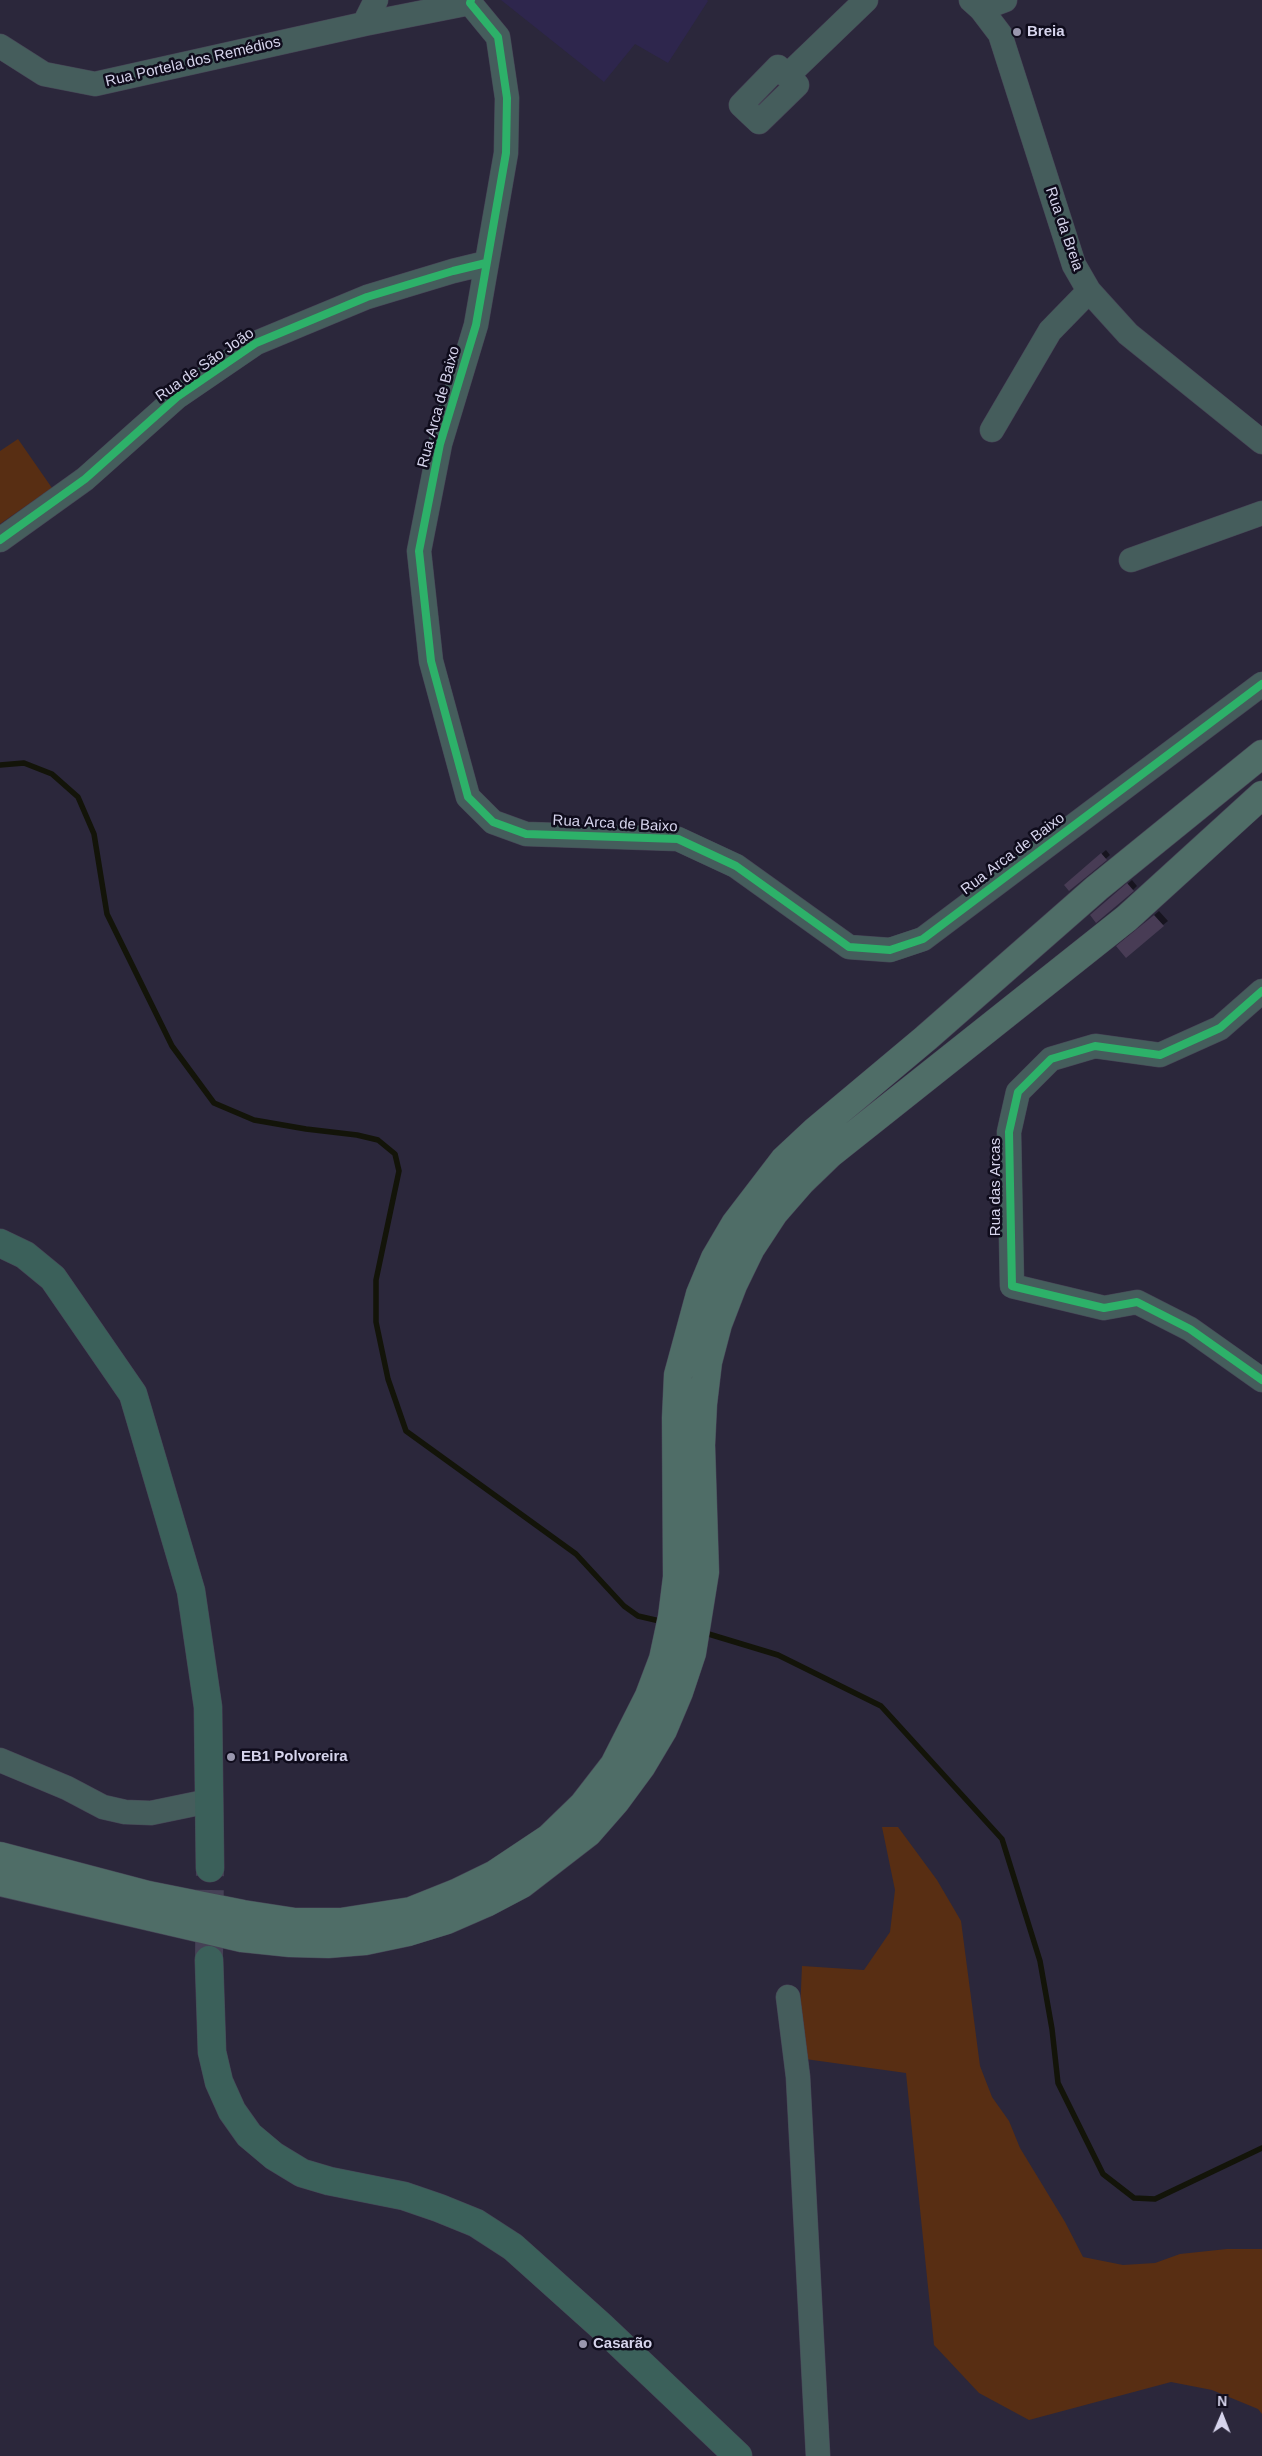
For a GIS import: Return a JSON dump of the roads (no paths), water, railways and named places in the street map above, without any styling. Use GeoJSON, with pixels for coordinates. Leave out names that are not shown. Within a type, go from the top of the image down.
{"type":"FeatureCollection","features":[{"type":"Feature","properties":{"kind":"highway"},"geometry":{"type":"LineString","coordinates":[[0,1856],[148,1895],[243,1914],[295,1922],[341,1922],[411,1911],[456,1893],[495,1874],[549,1838],[583,1805],[614,1765],[649,1696],[663,1659],[672,1618],[677,1578],[676,1426],[678,1375],[700,1294],[715,1258],[735,1224],[784,1160],[815,1131],[926,1038],[1097,888],[1262,754]]}},
{"type":"Feature","properties":{"kind":"highway"},"geometry":{"type":"LineString","coordinates":[[0,1881],[27,1889],[242,1938],[290,1944],[328,1944],[365,1941],[408,1932],[447,1920],[486,1903],[522,1884],[588,1833],[642,1767],[663,1730],[679,1692],[692,1653],[705,1572],[702,1445],[703,1404],[708,1362],[718,1324],[733,1285],[751,1248],[774,1214],[801,1182],[830,1154],[1128,918],[1262,795]]}},
{"type":"Feature","properties":{"kind":"main road"},"geometry":{"type":"LineString","coordinates":[[0,1243],[25,1255],[53,1278],[133,1394],[191,1591],[208,1707],[210,1868]]}},
{"type":"Feature","properties":{"kind":"main road"},"geometry":{"type":"LineString","coordinates":[[209,1960],[212,2052],[219,2082],[232,2111],[249,2134],[274,2156],[302,2173],[329,2181],[404,2196],[439,2208],[476,2223],[513,2247],[589,2314],[738,2456]]}},
{"type":"Feature","properties":{"kind":"street"},"geometry":{"type":"LineString","coordinates":[[364,24],[376,0]]}},
{"type":"Feature","properties":{"kind":"street"},"geometry":{"type":"LineString","coordinates":[[787,76],[866,0]]}},
{"type":"Feature","properties":{"kind":"street"},"geometry":{"type":"LineString","coordinates":[[976,4],[1005,0]]}},
{"type":"Feature","properties":{"kind":"street","name":"Rua Portela dos Remédios"},"geometry":{"type":"LineString","coordinates":[[0,46],[44,74],[95,84],[471,2]]}},
{"type":"Feature","properties":{"kind":"street","name":"Rua Arca de Baixo"},"geometry":{"type":"LineString","coordinates":[[471,2],[498,37],[507,98],[506,152],[476,325],[440,444],[420,551],[431,661],[468,796],[493,822],[526,834],[678,839],[736,866],[848,947],[890,950],[923,939],[1262,684]]}},
{"type":"Feature","properties":{"kind":"street","name":"Rua da Breia"},"geometry":{"type":"LineString","coordinates":[[976,4],[1000,34],[1074,265],[1089,291],[1128,334],[1262,442]]}},
{"type":"Feature","properties":{"kind":"street","name":"Rua de São João"},"geometry":{"type":"LineString","coordinates":[[0,540],[85,480],[176,397],[256,343],[367,297],[486,263]]}},
{"type":"Feature","properties":{"kind":"street"},"geometry":{"type":"LineString","coordinates":[[992,430],[1050,331],[1089,291]]}},
{"type":"Feature","properties":{"kind":"street"},"geometry":{"type":"LineString","coordinates":[[1131,560],[1262,513]]}},
{"type":"Feature","properties":{"kind":"street","name":"Rua das Arcas"},"geometry":{"type":"LineString","coordinates":[[1262,991],[1220,1028],[1160,1055],[1095,1046],[1052,1059],[1018,1092],[1009,1132],[1012,1286],[1104,1308],[1137,1302],[1190,1329],[1262,1380]]}},
{"type":"Feature","properties":{"kind":"street"},"geometry":{"type":"LineString","coordinates":[[0,1760],[67,1788],[103,1807],[125,1812],[151,1812],[210,1801]]}},
{"type":"Feature","properties":{"kind":"street"},"geometry":{"type":"LineString","coordinates":[[788,1997],[798,2077],[818,2456]]}},
{"type":"Feature","properties":{"kind":"waterway"},"geometry":{"type":"LineString","coordinates":[[0,765],[24,763],[52,774],[78,797],[94,834],[107,914],[172,1046],[214,1103],[254,1120],[357,1135],[378,1140],[395,1154],[399,1171],[376,1280],[376,1322],[388,1379],[406,1431],[576,1554],[624,1606],[638,1616],[664,1622]]}},
{"type":"Feature","properties":{"kind":"waterway"},"geometry":{"type":"LineString","coordinates":[[702,1632],[778,1655],[881,1706],[1002,1839],[1040,1961],[1052,2029],[1058,2083],[1103,2174],[1134,2198],[1155,2199],[1262,2148]]}},
{"type":"Feature","properties":{"kind":"tunnel"},"geometry":{"type":"LineString","coordinates":[[209,1960],[210,1868]]}},
{"type":"Feature","properties":{"kind":"place","name":"Breia"},"geometry":{"type":"Point","coordinates":[1017,32]}},
{"type":"Feature","properties":{"kind":"place","name":"EB1 Polvoreira"},"geometry":{"type":"Point","coordinates":[231,1757]}},
{"type":"Feature","properties":{"kind":"place","name":"Casarão"},"geometry":{"type":"Point","coordinates":[583,2344]}}]}
